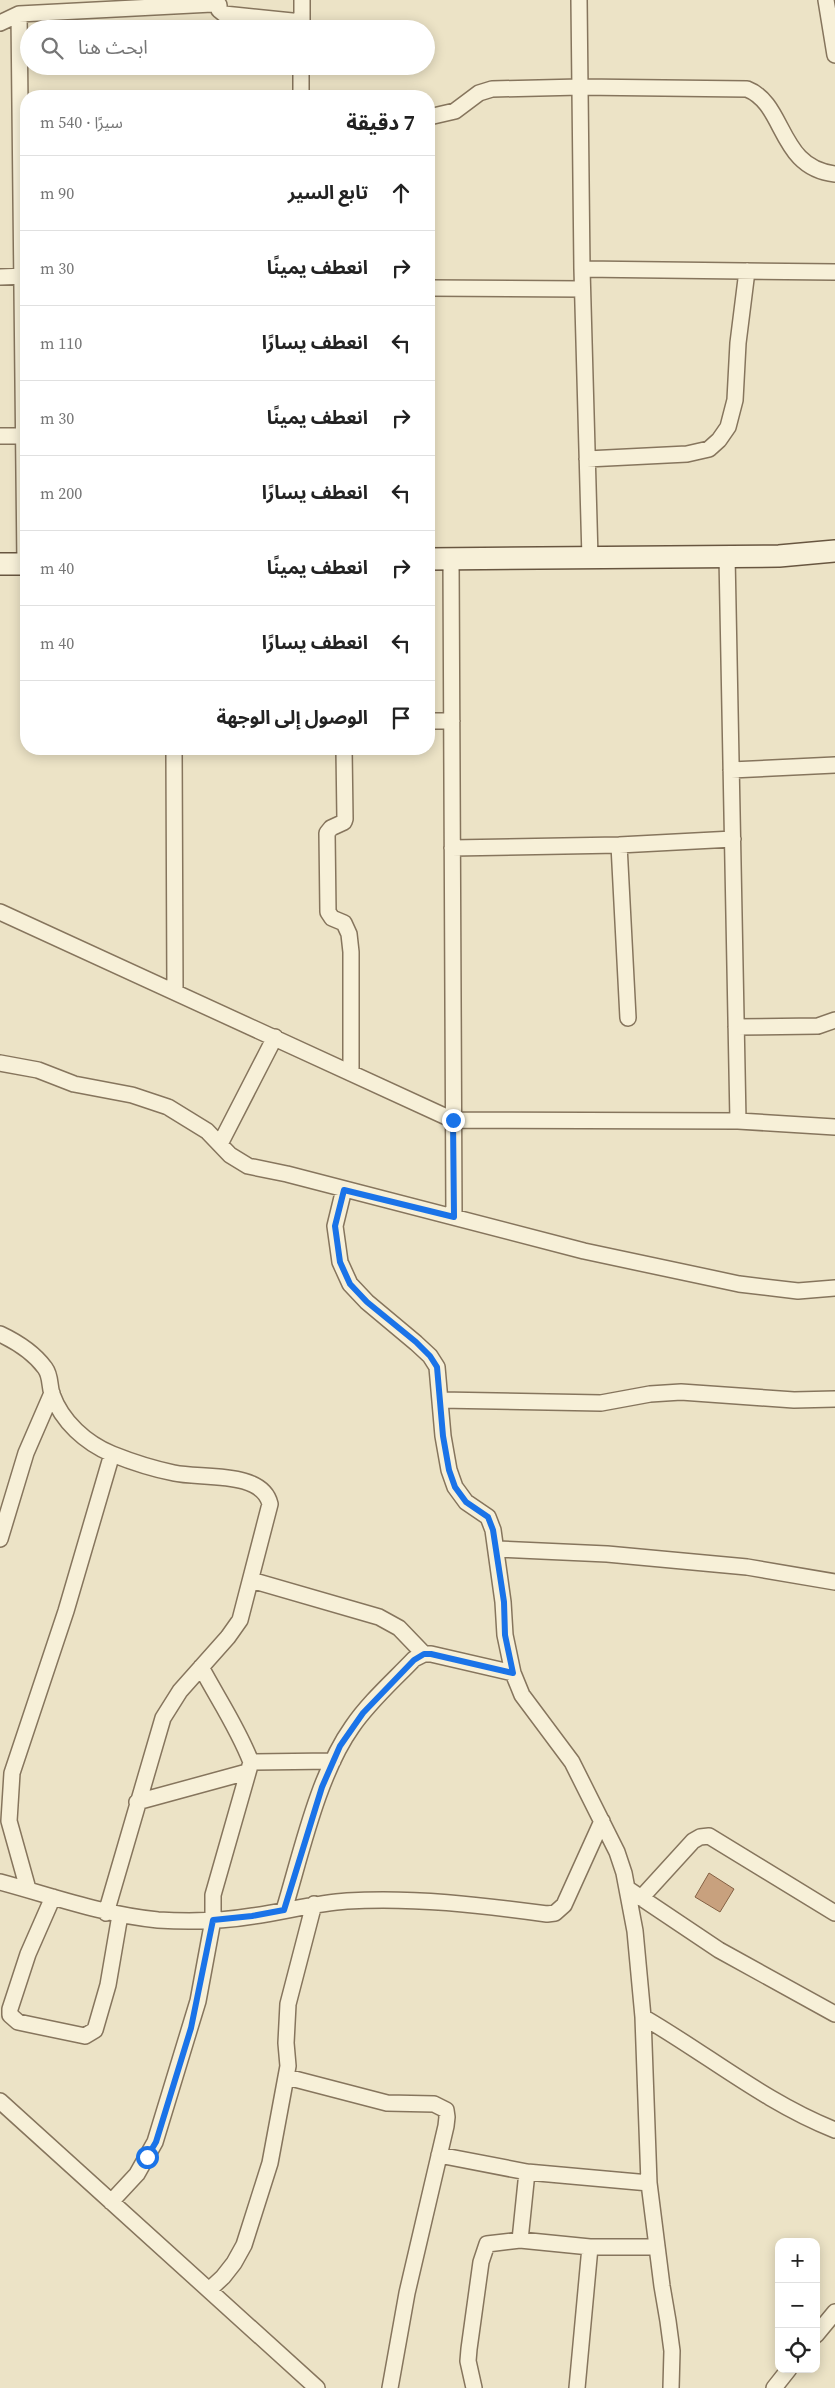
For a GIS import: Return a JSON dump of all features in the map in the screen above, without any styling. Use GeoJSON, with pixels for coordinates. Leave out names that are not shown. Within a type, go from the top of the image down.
{"type":"FeatureCollection","features":[{"type":"Feature","properties":{"kind":"main road"},"geometry":{"type":"LineString","coordinates":[[435,559],[779,556],[835,551]]}},
{"type":"Feature","properties":{"kind":"main road"},"geometry":{"type":"LineString","coordinates":[[0,564],[20,564]]}},
{"type":"Feature","properties":{"kind":"street"},"geometry":{"type":"LineString","coordinates":[[302,0],[302,20]]}},
{"type":"Feature","properties":{"kind":"street"},"geometry":{"type":"LineString","coordinates":[[579,0],[582,289],[590,558]]}},
{"type":"Feature","properties":{"kind":"street"},"geometry":{"type":"LineString","coordinates":[[826,0],[835,55]]}},
{"type":"Feature","properties":{"kind":"street"},"geometry":{"type":"LineString","coordinates":[[0,23],[19,14],[219,3],[219,10],[224,14],[263,20]]}},
{"type":"Feature","properties":{"kind":"street"},"geometry":{"type":"LineString","coordinates":[[19,14],[20,90]]}},
{"type":"Feature","properties":{"kind":"street"},"geometry":{"type":"LineString","coordinates":[[301,75],[301,90]]}},
{"type":"Feature","properties":{"kind":"street"},"geometry":{"type":"LineString","coordinates":[[435,116],[455,111],[480,93],[492,89],[580,87],[748,89],[759,93],[786,140],[801,158],[814,168],[835,174]]}},
{"type":"Feature","properties":{"kind":"street"},"geometry":{"type":"LineString","coordinates":[[582,269],[835,272]]}},
{"type":"Feature","properties":{"kind":"street"},"geometry":{"type":"LineString","coordinates":[[587,459],[694,453],[709,449],[719,440],[728,427],[735,400],[738,344],[747,271]]}},
{"type":"Feature","properties":{"kind":"street"},"geometry":{"type":"LineString","coordinates":[[0,277],[20,276]]}},
{"type":"Feature","properties":{"kind":"street"},"geometry":{"type":"LineString","coordinates":[[435,288],[582,289]]}},
{"type":"Feature","properties":{"kind":"street"},"geometry":{"type":"LineString","coordinates":[[0,436],[20,436]]}},
{"type":"Feature","properties":{"kind":"street"},"geometry":{"type":"LineString","coordinates":[[727,556],[738,1121]]}},
{"type":"Feature","properties":{"kind":"street"},"geometry":{"type":"LineString","coordinates":[[451,559],[454,1217]]}},
{"type":"Feature","properties":{"kind":"street"},"geometry":{"type":"LineString","coordinates":[[435,721],[452,721]]}},
{"type":"Feature","properties":{"kind":"street"},"geometry":{"type":"LineString","coordinates":[[174,755],[175,991]]}},
{"type":"Feature","properties":{"kind":"street"},"geometry":{"type":"LineString","coordinates":[[344,755],[345,819],[344,822],[331,828],[327,833],[328,912],[332,918],[344,924],[349,934],[351,952],[351,1072]]}},
{"type":"Feature","properties":{"kind":"street"},"geometry":{"type":"LineString","coordinates":[[731,770],[835,765]]}},
{"type":"Feature","properties":{"kind":"street"},"geometry":{"type":"LineString","coordinates":[[452,848],[619,845],[733,839]]}},
{"type":"Feature","properties":{"kind":"street"},"geometry":{"type":"LineString","coordinates":[[619,845],[628,1018]]}},
{"type":"Feature","properties":{"kind":"street"},"geometry":{"type":"LineString","coordinates":[[0,912],[453,1120],[738,1121],[835,1127]]}},
{"type":"Feature","properties":{"kind":"street"},"geometry":{"type":"LineString","coordinates":[[736,1027],[818,1026],[835,1020]]}},
{"type":"Feature","properties":{"kind":"street"},"geometry":{"type":"LineString","coordinates":[[220,1144],[275,1037]]}},
{"type":"Feature","properties":{"kind":"street"},"geometry":{"type":"LineString","coordinates":[[0,1063],[38,1070],[74,1084],[132,1095],[168,1107],[207,1131],[230,1156],[248,1166],[454,1217],[584,1252],[739,1284],[798,1291],[835,1288]]}},
{"type":"Feature","properties":{"kind":"street"},"geometry":{"type":"LineString","coordinates":[[344,1190],[335,1226],[340,1262],[350,1284],[367,1302],[430,1356],[437,1367],[449,1470],[455,1487],[466,1502],[488,1517],[497,1549],[505,1635],[513,1673],[522,1695],[572,1762],[617,1852],[628,1889],[635,1931],[643,2017],[648,2183],[671,2344],[671,2388]]}},
{"type":"Feature","properties":{"kind":"street"},"geometry":{"type":"LineString","coordinates":[[0,1334],[18,1343],[46,1370],[50,1379],[52,1393],[75,1430],[94,1445],[112,1454],[175,1474],[239,1479],[255,1486],[269,1497],[269,1512],[240,1620],[228,1637],[180,1691],[163,1718],[137,1802],[114,1914],[108,1985],[95,2030],[85,2036],[18,2022],[10,2015],[10,2009],[28,1954],[53,1896]]}},
{"type":"Feature","properties":{"kind":"street"},"geometry":{"type":"LineString","coordinates":[[440,1400],[601,1403],[650,1394],[681,1392],[794,1400],[835,1399]]}},
{"type":"Feature","properties":{"kind":"street"},"geometry":{"type":"LineString","coordinates":[[0,1539],[26,1453],[52,1393]]}},
{"type":"Feature","properties":{"kind":"street"},"geometry":{"type":"LineString","coordinates":[[28,1889],[9,1821],[12,1774],[66,1611],[112,1454]]}},
{"type":"Feature","properties":{"kind":"street"},"geometry":{"type":"LineString","coordinates":[[497,1549],[608,1554],[747,1567],[835,1582]]}},
{"type":"Feature","properties":{"kind":"street"},"geometry":{"type":"LineString","coordinates":[[250,1580],[379,1617],[399,1628],[424,1654],[470,1662],[513,1673]]}},
{"type":"Feature","properties":{"kind":"street"},"geometry":{"type":"LineString","coordinates":[[284,1910],[322,1787],[333,1761],[352,1727],[363,1713],[414,1660],[424,1654]]}},
{"type":"Feature","properties":{"kind":"street"},"geometry":{"type":"LineString","coordinates":[[111,2202],[137,2174],[156,2142],[191,2028],[213,1920],[213,1895],[249,1767],[240,1734],[201,1667]]}},
{"type":"Feature","properties":{"kind":"street"},"geometry":{"type":"LineString","coordinates":[[137,1802],[249,1767],[333,1761]]}},
{"type":"Feature","properties":{"kind":"street"},"geometry":{"type":"LineString","coordinates":[[0,1882],[114,1914],[159,1920],[213,1920],[252,1916],[314,1904],[346,1901],[436,1901],[547,1914],[555,1913],[564,1905],[602,1821]]}},
{"type":"Feature","properties":{"kind":"street"},"geometry":{"type":"LineString","coordinates":[[641,1898],[692,1841],[700,1837],[709,1836],[835,1913]]}},
{"type":"Feature","properties":{"kind":"street"},"geometry":{"type":"LineString","coordinates":[[628,1889],[719,1950],[835,2014]]}},
{"type":"Feature","properties":{"kind":"street"},"geometry":{"type":"LineString","coordinates":[[209,2290],[234,2263],[252,2222],[270,2163],[287,2076],[288,2004],[314,1904]]}},
{"type":"Feature","properties":{"kind":"street"},"geometry":{"type":"LineString","coordinates":[[643,2017],[791,2109],[835,2130]]}},
{"type":"Feature","properties":{"kind":"street"},"geometry":{"type":"LineString","coordinates":[[287,2076],[387,2103],[441,2106],[446,2110],[448,2117],[407,2293],[390,2388]]}},
{"type":"Feature","properties":{"kind":"street"},"geometry":{"type":"LineString","coordinates":[[0,2101],[317,2388]]}},
{"type":"Feature","properties":{"kind":"street"},"geometry":{"type":"LineString","coordinates":[[439,2155],[527,2172],[648,2183]]}},
{"type":"Feature","properties":{"kind":"street"},"geometry":{"type":"LineString","coordinates":[[520,2240],[527,2172]]}},
{"type":"Feature","properties":{"kind":"street"},"geometry":{"type":"LineString","coordinates":[[474,2388],[468,2361],[485,2248],[490,2242],[520,2240],[590,2247],[657,2247]]}},
{"type":"Feature","properties":{"kind":"street"},"geometry":{"type":"LineString","coordinates":[[577,2388],[590,2247]]}},
{"type":"Feature","properties":{"kind":"street"},"geometry":{"type":"LineString","coordinates":[[820,2330],[835,2312]]}},
{"type":"Feature","properties":{"kind":"street"},"geometry":{"type":"LineString","coordinates":[[774,2388],[786,2373]]}},
{"type":"Feature","properties":{"kind":"building"},"geometry":{"type":"Polygon","coordinates":[[[709,1873],[734,1889],[720,1912],[695,1897],[709,1873]]]}},
{"type":"Feature","properties":{"kind":"route"},"geometry":{"type":"LineString","coordinates":[[147,2157],[156,2142],[191,2028],[213,1920],[284,1910],[328,1769],[352,1727],[414,1660],[424,1654],[470,1662],[513,1673],[505,1635],[504,1602],[493,1530],[488,1517],[466,1502],[455,1487],[449,1470],[443,1436],[437,1367],[430,1356],[416,1342],[367,1302],[350,1284],[340,1262],[335,1226],[344,1190],[454,1217],[453,1120]]}}]}
